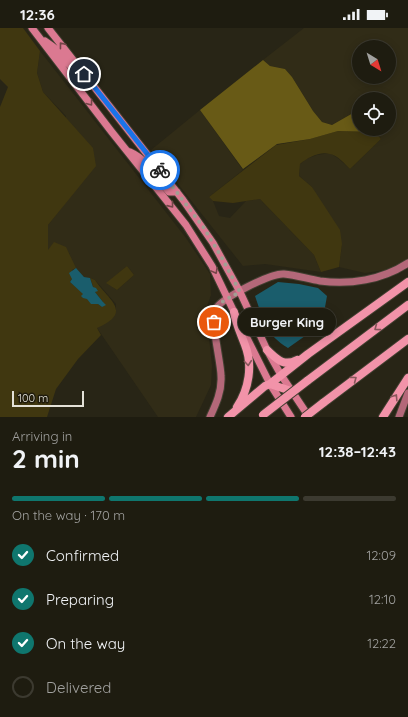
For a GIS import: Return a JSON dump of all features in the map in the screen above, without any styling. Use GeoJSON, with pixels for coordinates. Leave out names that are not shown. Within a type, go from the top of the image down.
{"type":"FeatureCollection","features":[{"type":"Feature","properties":{"kind":"highway"},"geometry":{"type":"LineString","coordinates":[[229,416],[264,386],[270,384],[308,354],[408,282]]}},
{"type":"Feature","properties":{"kind":"highway"},"geometry":{"type":"LineString","coordinates":[[262,416],[408,305]]}},
{"type":"Feature","properties":{"kind":"highway"},"geometry":{"type":"LineString","coordinates":[[229,416],[244,394],[249,371],[246,346],[236,322],[234,312]]}},
{"type":"Feature","properties":{"kind":"highway"},"geometry":{"type":"LineString","coordinates":[[305,417],[408,339]]}},
{"type":"Feature","properties":{"kind":"highway"},"geometry":{"type":"LineString","coordinates":[[267,350],[279,360],[286,363],[291,363],[308,354]]}},
{"type":"Feature","properties":{"kind":"highway"},"geometry":{"type":"LineString","coordinates":[[383,417],[408,378]]}},
{"type":"Feature","properties":{"kind":"highway"},"geometry":{"type":"LineString","coordinates":[[270,384],[291,391]]}},
{"type":"Feature","properties":{"kind":"main road"},"geometry":{"type":"LineString","coordinates":[[32,28],[186,225],[212,266],[270,384],[291,417]]}},
{"type":"Feature","properties":{"kind":"main road"},"geometry":{"type":"LineString","coordinates":[[48,28],[194,214],[213,243],[240,292],[267,350],[281,375],[309,417]]}},
{"type":"Feature","properties":{"kind":"main road"},"geometry":{"type":"LineString","coordinates":[[38,36],[57,50],[70,67],[77,71],[82,71]]}},
{"type":"Feature","properties":{"kind":"main road"},"geometry":{"type":"LineString","coordinates":[[128,151],[145,161],[169,192],[177,192]]}},
{"type":"Feature","properties":{"kind":"street"},"geometry":{"type":"LineString","coordinates":[[210,417],[218,401],[222,378],[214,322],[214,313],[220,304],[250,286],[274,275],[284,274],[319,281],[340,283],[383,276],[408,263]]}},
{"type":"Feature","properties":{"kind":"street"},"geometry":{"type":"LineString","coordinates":[[399,417],[408,393]]}},
{"type":"Feature","properties":{"kind":"shaded area"},"geometry":{"type":"Polygon","coordinates":[[[0,28],[23,28],[40,51],[37,73],[43,92],[93,148],[96,166],[48,225],[48,250],[54,242],[66,247],[76,268],[72,270],[72,279],[70,282],[84,294],[91,303],[98,304],[102,307],[103,302],[95,292],[90,278],[95,280],[111,300],[116,311],[114,317],[97,328],[101,335],[78,359],[56,389],[47,417],[0,417],[0,107],[8,87],[0,79],[0,28]]]}},
{"type":"Feature","properties":{"kind":"shaded area"},"geometry":{"type":"Polygon","coordinates":[[[304,28],[408,28],[408,260],[392,269],[365,273],[339,267],[342,244],[312,187],[299,176],[300,164],[306,159],[317,155],[330,153],[350,169],[381,139],[378,136],[396,136],[396,92],[352,92],[352,114],[332,125],[322,122],[285,69],[270,66],[263,60],[304,28]]]}},
{"type":"Feature","properties":{"kind":"shaded area"},"geometry":{"type":"Polygon","coordinates":[[[40,51],[186,238],[210,274],[211,295],[206,309],[212,366],[211,385],[196,417],[158,417],[97,328],[116,311],[116,304],[95,280],[84,277],[79,272],[73,265],[69,253],[48,251],[48,225],[66,202],[66,116],[43,92],[37,73],[40,51]],[[127,266],[107,283],[117,290],[134,275],[127,266]]]}},
{"type":"Feature","properties":{"kind":"shaded area"},"geometry":{"type":"Polygon","coordinates":[[[263,60],[270,66],[285,69],[322,122],[332,125],[352,114],[352,131],[338,131],[310,139],[277,144],[243,169],[200,110],[263,60]]]}},
{"type":"Feature","properties":{"kind":"shaded area"},"geometry":{"type":"Polygon","coordinates":[[[200,110],[243,170],[209,197],[213,201],[219,216],[230,218],[246,201],[260,199],[314,255],[321,272],[265,264],[243,266],[151,150],[200,110]]]}},
{"type":"Feature","properties":{"kind":"shaded area"},"geometry":{"type":"Polygon","coordinates":[[[338,131],[352,131],[352,136],[378,136],[381,139],[350,169],[335,156],[326,153],[306,159],[300,164],[299,176],[312,187],[340,230],[342,244],[339,267],[321,272],[314,255],[260,199],[233,203],[213,201],[209,197],[276,145],[310,139],[338,131]]]}},
{"type":"Feature","properties":{"kind":"shaded area"},"geometry":{"type":"Polygon","coordinates":[[[127,266],[134,275],[117,290],[106,283],[127,266]]]}},
{"type":"Feature","properties":{"kind":"water"},"geometry":{"type":"Polygon","coordinates":[[[76,268],[84,277],[90,278],[93,287],[98,291],[95,292],[106,305],[102,307],[98,304],[91,304],[87,299],[81,296],[83,294],[70,282],[72,279],[69,273],[76,268]]]}},
{"type":"Feature","properties":{"kind":"water"},"geometry":{"type":"Polygon","coordinates":[[[278,282],[318,288],[327,296],[322,324],[288,348],[275,338],[266,326],[255,296],[278,282]]]}},
{"type":"Feature","properties":{"kind":"way so far"},"geometry":{"type":"LineString","coordinates":[[160,170],[204,228],[240,292],[216,308],[214,313],[214,322]]}},
{"type":"Feature","properties":{"kind":"place","name":"Burger King"},"geometry":{"type":"Point","coordinates":[214,322]}},
{"type":"Feature","properties":{"kind":"route"},"geometry":{"type":"LineString","coordinates":[[84,74],[160,170]]}}]}
